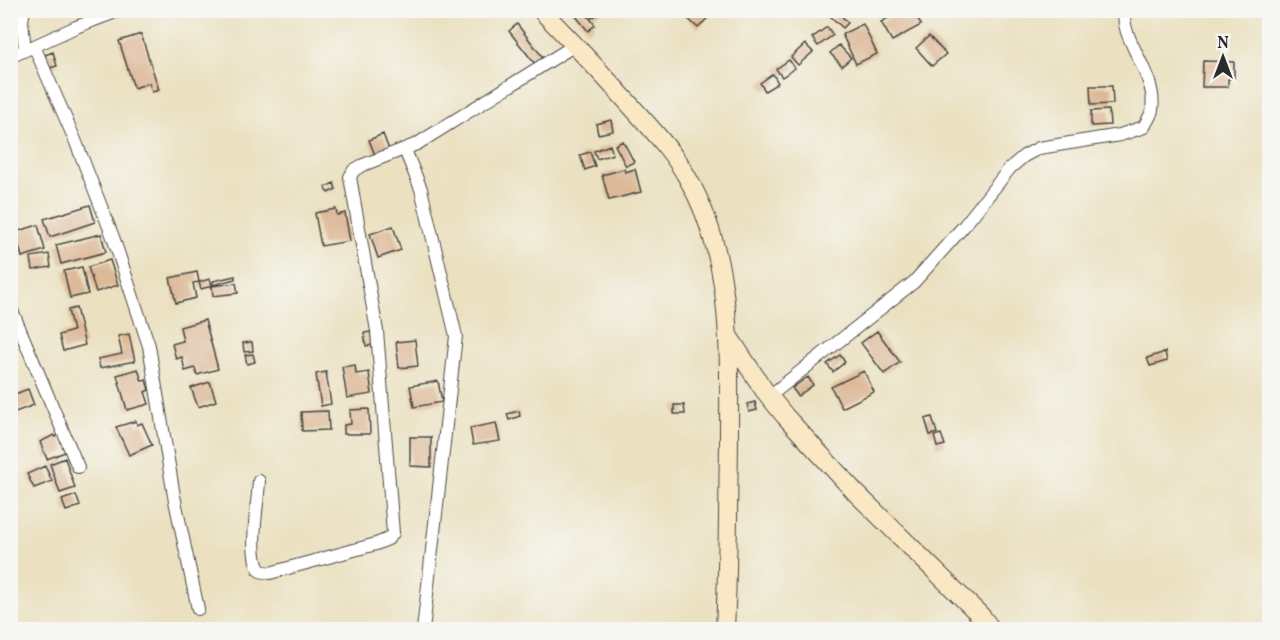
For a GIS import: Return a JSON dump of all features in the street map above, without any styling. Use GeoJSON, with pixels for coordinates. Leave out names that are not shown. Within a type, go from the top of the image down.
{"type":"FeatureCollection","features":[{"type":"Feature","properties":{"kind":"street"},"geometry":{"type":"LineString","coordinates":[[24,10],[22,21],[30,48],[75,140],[113,237],[149,346],[174,496],[198,609]]}},
{"type":"Feature","properties":{"kind":"street"},"geometry":{"type":"LineString","coordinates":[[10,57],[76,27],[121,10]]}},
{"type":"Feature","properties":{"kind":"street"},"geometry":{"type":"LineString","coordinates":[[540,10],[661,140],[687,177],[704,212],[716,246],[729,336],[728,568],[725,630]]}},
{"type":"Feature","properties":{"kind":"street"},"geometry":{"type":"LineString","coordinates":[[772,394],[914,282],[964,226],[1010,168],[1024,156],[1039,148],[1120,135],[1144,127],[1152,111],[1152,92],[1142,62],[1125,27],[1125,10]]}},
{"type":"Feature","properties":{"kind":"street"},"geometry":{"type":"LineString","coordinates":[[259,481],[254,551],[255,565],[260,571],[270,573],[365,547],[388,539],[393,533],[377,331],[350,177],[354,170],[363,165],[417,144],[575,45]]}},
{"type":"Feature","properties":{"kind":"street"},"geometry":{"type":"LineString","coordinates":[[405,150],[421,189],[456,336],[423,630]]}},
{"type":"Feature","properties":{"kind":"street"},"geometry":{"type":"LineString","coordinates":[[10,306],[78,467]]}},
{"type":"Feature","properties":{"kind":"street"},"geometry":{"type":"LineString","coordinates":[[729,336],[764,390],[785,416],[855,492],[992,630]]}},
{"type":"Feature","properties":{"kind":"building"},"geometry":{"type":"Polygon","coordinates":[[[571,10],[583,10],[595,25],[588,31],[571,10]]]}},
{"type":"Feature","properties":{"kind":"building"},"geometry":{"type":"Polygon","coordinates":[[[588,10],[605,10],[592,18],[588,10]]]}},
{"type":"Feature","properties":{"kind":"building"},"geometry":{"type":"Polygon","coordinates":[[[679,10],[715,10],[698,28],[679,10]]]}},
{"type":"Feature","properties":{"kind":"building"},"geometry":{"type":"Polygon","coordinates":[[[836,10],[848,23],[843,28],[830,16],[836,10]]]}},
{"type":"Feature","properties":{"kind":"building"},"geometry":{"type":"Polygon","coordinates":[[[902,10],[913,10],[921,25],[892,41],[881,22],[902,10]]]}},
{"type":"Feature","properties":{"kind":"building"},"geometry":{"type":"Polygon","coordinates":[[[517,24],[548,64],[535,64],[509,31],[517,24]]]}},
{"type":"Feature","properties":{"kind":"building"},"geometry":{"type":"Polygon","coordinates":[[[863,24],[877,54],[856,64],[842,34],[863,24]]]}},
{"type":"Feature","properties":{"kind":"building"},"geometry":{"type":"Polygon","coordinates":[[[827,27],[833,35],[818,46],[812,38],[827,27]]]}},
{"type":"Feature","properties":{"kind":"building"},"geometry":{"type":"Polygon","coordinates":[[[141,34],[159,90],[152,92],[149,83],[134,88],[119,41],[141,34]]]}},
{"type":"Feature","properties":{"kind":"building"},"geometry":{"type":"Polygon","coordinates":[[[929,36],[946,54],[932,66],[916,48],[929,36]]]}},
{"type":"Feature","properties":{"kind":"building"},"geometry":{"type":"Polygon","coordinates":[[[805,44],[813,52],[798,65],[791,57],[805,44]]]}},
{"type":"Feature","properties":{"kind":"building"},"geometry":{"type":"Polygon","coordinates":[[[839,45],[851,58],[842,66],[830,53],[839,45]]]}},
{"type":"Feature","properties":{"kind":"building"},"geometry":{"type":"Polygon","coordinates":[[[53,52],[57,66],[49,68],[45,55],[53,52]]]}},
{"type":"Feature","properties":{"kind":"building"},"geometry":{"type":"Polygon","coordinates":[[[789,60],[795,68],[782,77],[776,69],[789,60]]]}},
{"type":"Feature","properties":{"kind":"building"},"geometry":{"type":"Polygon","coordinates":[[[1203,61],[1234,62],[1234,78],[1228,79],[1228,87],[1202,87],[1203,61]]]}},
{"type":"Feature","properties":{"kind":"building"},"geometry":{"type":"Polygon","coordinates":[[[773,74],[778,83],[765,91],[760,83],[773,74]]]}},
{"type":"Feature","properties":{"kind":"building"},"geometry":{"type":"Polygon","coordinates":[[[1090,86],[1112,86],[1113,104],[1091,105],[1090,86]]]}},
{"type":"Feature","properties":{"kind":"building"},"geometry":{"type":"Polygon","coordinates":[[[1109,110],[1110,125],[1091,126],[1091,111],[1109,110]]]}},
{"type":"Feature","properties":{"kind":"building"},"geometry":{"type":"Polygon","coordinates":[[[611,120],[613,131],[598,134],[596,124],[611,120]]]}},
{"type":"Feature","properties":{"kind":"building"},"geometry":{"type":"Polygon","coordinates":[[[383,134],[391,155],[377,160],[369,140],[383,134]]]}},
{"type":"Feature","properties":{"kind":"building"},"geometry":{"type":"Polygon","coordinates":[[[623,141],[634,162],[626,166],[615,145],[623,141]]]}},
{"type":"Feature","properties":{"kind":"building"},"geometry":{"type":"Polygon","coordinates":[[[610,145],[613,154],[597,159],[594,151],[610,145]]]}},
{"type":"Feature","properties":{"kind":"building"},"geometry":{"type":"Polygon","coordinates":[[[590,152],[595,166],[585,170],[580,155],[590,152]]]}},
{"type":"Feature","properties":{"kind":"building"},"geometry":{"type":"Polygon","coordinates":[[[624,169],[625,172],[635,169],[641,192],[609,200],[602,175],[624,169]]]}},
{"type":"Feature","properties":{"kind":"building"},"geometry":{"type":"Polygon","coordinates":[[[334,183],[336,189],[328,193],[325,187],[334,183]]]}},
{"type":"Feature","properties":{"kind":"building"},"geometry":{"type":"Polygon","coordinates":[[[90,205],[95,222],[50,237],[44,219],[90,205]]]}},
{"type":"Feature","properties":{"kind":"building"},"geometry":{"type":"Polygon","coordinates":[[[336,209],[337,215],[345,213],[350,241],[321,246],[315,213],[336,209]]]}},
{"type":"Feature","properties":{"kind":"building"},"geometry":{"type":"Polygon","coordinates":[[[38,225],[45,250],[22,257],[15,232],[38,225]]]}},
{"type":"Feature","properties":{"kind":"building"},"geometry":{"type":"Polygon","coordinates":[[[393,226],[401,250],[378,258],[370,234],[393,226]]]}},
{"type":"Feature","properties":{"kind":"building"},"geometry":{"type":"Polygon","coordinates":[[[101,234],[106,252],[61,264],[56,245],[101,234]]]}},
{"type":"Feature","properties":{"kind":"building"},"geometry":{"type":"Polygon","coordinates":[[[49,254],[51,267],[33,270],[31,257],[49,254]]]}},
{"type":"Feature","properties":{"kind":"building"},"geometry":{"type":"Polygon","coordinates":[[[110,260],[118,285],[96,292],[88,267],[110,260]]]}},
{"type":"Feature","properties":{"kind":"building"},"geometry":{"type":"Polygon","coordinates":[[[82,267],[88,294],[70,298],[64,271],[82,267]]]}},
{"type":"Feature","properties":{"kind":"building"},"geometry":{"type":"Polygon","coordinates":[[[197,272],[199,282],[193,283],[196,298],[176,303],[170,278],[197,272]]]}},
{"type":"Feature","properties":{"kind":"building"},"geometry":{"type":"Polygon","coordinates":[[[235,276],[235,279],[213,285],[213,281],[235,276]]]}},
{"type":"Feature","properties":{"kind":"building"},"geometry":{"type":"Polygon","coordinates":[[[210,279],[212,286],[201,289],[199,282],[210,279]]]}},
{"type":"Feature","properties":{"kind":"building"},"geometry":{"type":"Polygon","coordinates":[[[236,283],[238,293],[213,296],[212,286],[236,283]]]}},
{"type":"Feature","properties":{"kind":"building"},"geometry":{"type":"Polygon","coordinates":[[[76,308],[85,345],[63,351],[59,335],[73,331],[68,310],[76,308]]]}},
{"type":"Feature","properties":{"kind":"building"},"geometry":{"type":"Polygon","coordinates":[[[205,320],[218,369],[197,375],[195,368],[185,371],[182,357],[176,359],[172,344],[183,341],[180,327],[205,320]]]}},
{"type":"Feature","properties":{"kind":"building"},"geometry":{"type":"Polygon","coordinates":[[[877,331],[900,362],[884,374],[861,343],[877,331]]]}},
{"type":"Feature","properties":{"kind":"building"},"geometry":{"type":"Polygon","coordinates":[[[371,332],[373,345],[366,346],[364,333],[371,332]]]}},
{"type":"Feature","properties":{"kind":"building"},"geometry":{"type":"Polygon","coordinates":[[[129,334],[135,361],[100,368],[98,359],[122,354],[118,336],[129,334]]]}},
{"type":"Feature","properties":{"kind":"building"},"geometry":{"type":"Polygon","coordinates":[[[415,340],[418,366],[399,368],[396,342],[415,340]]]}},
{"type":"Feature","properties":{"kind":"building"},"geometry":{"type":"Polygon","coordinates":[[[252,342],[253,351],[244,352],[243,343],[252,342]]]}},
{"type":"Feature","properties":{"kind":"building"},"geometry":{"type":"Polygon","coordinates":[[[1165,352],[1167,361],[1150,366],[1147,358],[1165,352]]]}},
{"type":"Feature","properties":{"kind":"building"},"geometry":{"type":"Polygon","coordinates":[[[253,354],[255,362],[247,364],[245,355],[253,354]]]}},
{"type":"Feature","properties":{"kind":"building"},"geometry":{"type":"Polygon","coordinates":[[[840,355],[845,362],[833,372],[827,364],[840,355]]]}},
{"type":"Feature","properties":{"kind":"building"},"geometry":{"type":"Polygon","coordinates":[[[355,365],[356,374],[369,372],[372,394],[347,398],[342,367],[355,365]]]}},
{"type":"Feature","properties":{"kind":"building"},"geometry":{"type":"Polygon","coordinates":[[[138,369],[142,381],[146,380],[149,390],[145,392],[149,404],[127,410],[117,375],[138,369]]]}},
{"type":"Feature","properties":{"kind":"building"},"geometry":{"type":"Polygon","coordinates":[[[864,371],[874,392],[842,408],[831,387],[864,371]]]}},
{"type":"Feature","properties":{"kind":"building"},"geometry":{"type":"Polygon","coordinates":[[[326,372],[331,404],[321,406],[316,374],[326,372]]]}},
{"type":"Feature","properties":{"kind":"building"},"geometry":{"type":"Polygon","coordinates":[[[808,377],[813,385],[798,396],[792,388],[808,377]]]}},
{"type":"Feature","properties":{"kind":"building"},"geometry":{"type":"Polygon","coordinates":[[[438,381],[442,402],[414,407],[410,386],[438,381]]]}},
{"type":"Feature","properties":{"kind":"building"},"geometry":{"type":"Polygon","coordinates":[[[210,382],[216,401],[198,407],[191,388],[210,382]]]}},
{"type":"Feature","properties":{"kind":"building"},"geometry":{"type":"Polygon","coordinates":[[[28,389],[34,405],[10,414],[10,396],[28,389]]]}},
{"type":"Feature","properties":{"kind":"building"},"geometry":{"type":"Polygon","coordinates":[[[755,402],[757,410],[749,412],[747,404],[755,402]]]}},
{"type":"Feature","properties":{"kind":"building"},"geometry":{"type":"Polygon","coordinates":[[[674,405],[684,405],[685,414],[674,414],[674,405]]]}},
{"type":"Feature","properties":{"kind":"building"},"geometry":{"type":"Polygon","coordinates":[[[369,409],[370,434],[344,434],[344,425],[351,424],[350,410],[369,409]]]}},
{"type":"Feature","properties":{"kind":"building"},"geometry":{"type":"Polygon","coordinates":[[[328,411],[329,430],[302,431],[301,412],[328,411]]]}},
{"type":"Feature","properties":{"kind":"building"},"geometry":{"type":"Polygon","coordinates":[[[519,411],[520,416],[509,420],[507,414],[519,411]]]}},
{"type":"Feature","properties":{"kind":"building"},"geometry":{"type":"Polygon","coordinates":[[[932,417],[937,433],[930,435],[925,419],[932,417]]]}},
{"type":"Feature","properties":{"kind":"building"},"geometry":{"type":"Polygon","coordinates":[[[136,421],[137,425],[142,423],[152,445],[129,455],[116,427],[136,421]]]}},
{"type":"Feature","properties":{"kind":"building"},"geometry":{"type":"Polygon","coordinates":[[[496,423],[500,441],[473,445],[470,428],[496,423]]]}},
{"type":"Feature","properties":{"kind":"building"},"geometry":{"type":"Polygon","coordinates":[[[941,434],[945,445],[937,447],[934,436],[941,434]]]}},
{"type":"Feature","properties":{"kind":"building"},"geometry":{"type":"Polygon","coordinates":[[[54,435],[55,437],[59,435],[65,452],[47,459],[40,442],[54,435]]]}},
{"type":"Feature","properties":{"kind":"building"},"geometry":{"type":"Polygon","coordinates":[[[410,437],[431,437],[431,467],[410,466],[410,437]]]}},
{"type":"Feature","properties":{"kind":"building"},"geometry":{"type":"Polygon","coordinates":[[[65,458],[75,488],[60,493],[50,464],[65,458]]]}},
{"type":"Feature","properties":{"kind":"building"},"geometry":{"type":"Polygon","coordinates":[[[45,466],[52,481],[34,488],[27,474],[45,466]]]}},
{"type":"Feature","properties":{"kind":"building"},"geometry":{"type":"Polygon","coordinates":[[[76,495],[80,506],[66,511],[62,500],[76,495]]]}}]}
